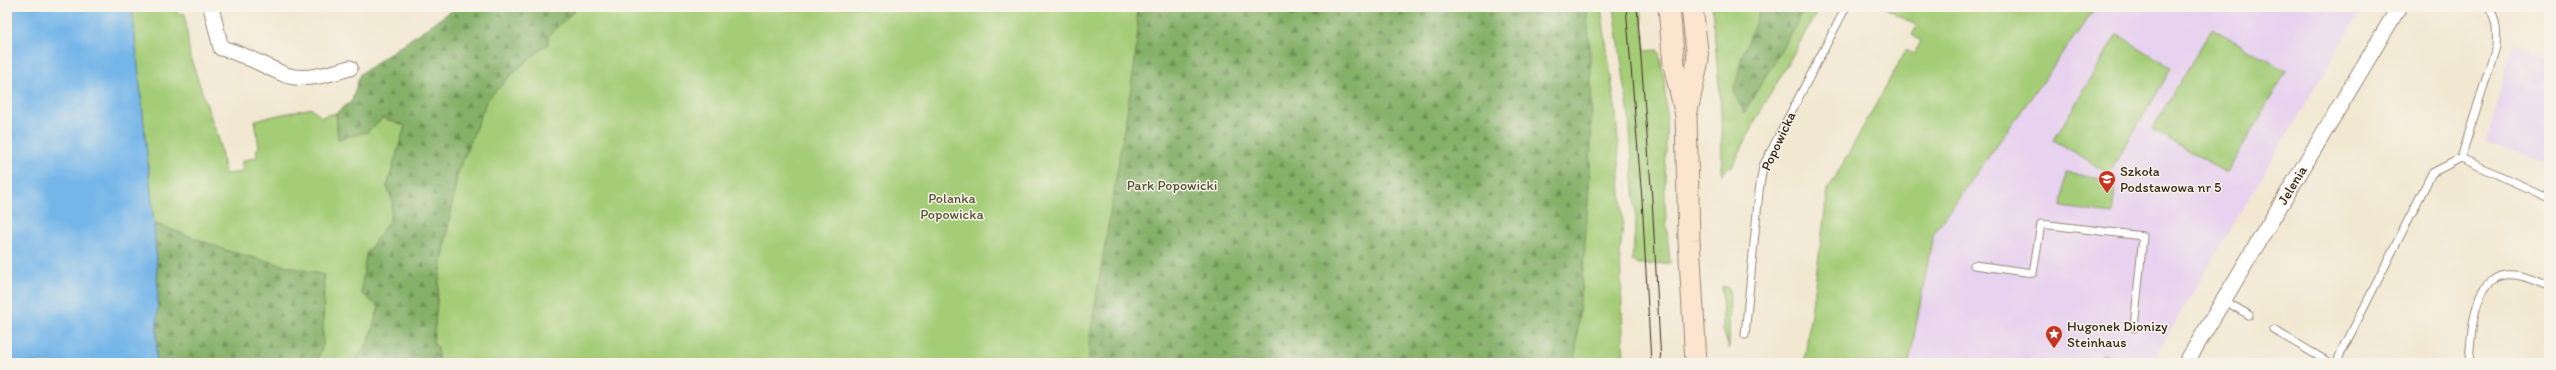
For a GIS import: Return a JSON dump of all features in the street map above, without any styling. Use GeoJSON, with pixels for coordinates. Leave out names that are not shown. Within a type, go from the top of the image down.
{"type":"FeatureCollection","features":[{"type":"Feature","properties":{"kind":"street"},"geometry":{"type":"LineString","coordinates":[[1668,7],[1674,65],[1686,115],[1689,240],[1696,363]]}},
{"type":"Feature","properties":{"kind":"street"},"geometry":{"type":"LineString","coordinates":[[1686,115],[1698,60],[1692,7]]}},
{"type":"Feature","properties":{"kind":"street","name":"Jelenia"},"geometry":{"type":"LineString","coordinates":[[2186,363],[2399,7]]}},
{"type":"Feature","properties":{"kind":"street"},"geometry":{"type":"LineString","coordinates":[[213,13],[221,48],[239,52],[287,75],[328,74],[350,68]]}},
{"type":"Feature","properties":{"kind":"lane","name":"Popowicka"},"geometry":{"type":"LineString","coordinates":[[1745,335],[1759,192],[1763,166],[1846,7]]}},
{"type":"Feature","properties":{"kind":"lane"},"geometry":{"type":"LineString","coordinates":[[2336,363],[2432,173],[2461,158],[2496,47],[2498,31],[2494,16],[2489,7]]}},
{"type":"Feature","properties":{"kind":"lane"},"geometry":{"type":"LineString","coordinates":[[2461,158],[2549,198]]}},
{"type":"Feature","properties":{"kind":"lane"},"geometry":{"type":"LineString","coordinates":[[1974,265],[2033,273],[2041,224],[2143,236],[2134,328]]}},
{"type":"Feature","properties":{"kind":"lane"},"geometry":{"type":"LineString","coordinates":[[2469,363],[2474,314],[2480,296],[2494,278],[2505,275],[2513,276],[2549,286]]}},
{"type":"Feature","properties":{"kind":"lane"},"geometry":{"type":"LineString","coordinates":[[2223,300],[2249,315]]}},
{"type":"Feature","properties":{"kind":"lane"},"geometry":{"type":"LineString","coordinates":[[2274,330],[2330,363]]}},
{"type":"Feature","properties":{"kind":"shaded area","name":"Szkoła Podstawowa nr 5"},"geometry":{"type":"Polygon","coordinates":[[[2096,7],[2363,7],[2151,363],[1909,363],[1933,234],[2096,7]]]}},
{"type":"Feature","properties":{"kind":"shaded area"},"geometry":{"type":"Polygon","coordinates":[[[2513,43],[2549,56],[2549,164],[2486,142],[2513,43]]]}},
{"type":"Feature","properties":{"kind":"green space"},"geometry":{"type":"Polygon","coordinates":[[[132,7],[177,7],[177,13],[185,14],[190,57],[219,140],[225,174],[242,172],[242,161],[257,157],[256,150],[259,148],[255,120],[312,108],[321,117],[336,113],[338,139],[367,132],[383,118],[405,126],[387,187],[393,201],[390,220],[366,254],[379,307],[368,343],[353,363],[316,363],[323,345],[231,252],[154,223],[132,7]]]}},
{"type":"Feature","properties":{"kind":"green space"},"geometry":{"type":"Polygon","coordinates":[[[457,7],[578,7],[548,36],[548,44],[517,69],[487,100],[457,175],[439,280],[433,344],[438,347],[438,363],[353,363],[368,343],[379,307],[361,293],[366,254],[390,220],[393,201],[387,187],[405,126],[383,118],[367,132],[338,139],[336,113],[352,101],[360,74],[457,7]]]}},
{"type":"Feature","properties":{"kind":"green space","name":"Park Popowicki"},"geometry":{"type":"Polygon","coordinates":[[[578,7],[1601,7],[1616,113],[1623,225],[1620,253],[1624,363],[438,363],[438,347],[433,344],[439,280],[457,175],[486,100],[517,69],[548,44],[547,36],[578,7]]]}},
{"type":"Feature","properties":{"kind":"green space"},"geometry":{"type":"Polygon","coordinates":[[[1136,7],[1586,7],[1590,51],[1591,140],[1586,230],[1575,363],[1089,363],[1089,341],[1134,69],[1138,29],[1136,7]]]}},
{"type":"Feature","properties":{"kind":"green space"},"geometry":{"type":"Polygon","coordinates":[[[1614,7],[1641,7],[1645,51],[1658,50],[1662,67],[1666,103],[1665,202],[1670,263],[1638,265],[1632,260],[1636,220],[1629,117],[1614,7]]]}},
{"type":"Feature","properties":{"kind":"green space"},"geometry":{"type":"Polygon","coordinates":[[[1712,7],[1820,7],[1758,116],[1732,167],[1729,166],[1722,175],[1721,109],[1712,7]]]}},
{"type":"Feature","properties":{"kind":"green space"},"geometry":{"type":"Polygon","coordinates":[[[1762,7],[1806,7],[1744,113],[1734,92],[1742,56],[1762,7]]]}},
{"type":"Feature","properties":{"kind":"green space"},"geometry":{"type":"Polygon","coordinates":[[[1884,7],[2096,7],[1933,234],[1909,363],[1804,363],[1828,190],[1906,50],[1914,54],[1921,41],[1912,35],[1917,26],[1884,7]]]}},
{"type":"Feature","properties":{"kind":"green space"},"geometry":{"type":"Polygon","coordinates":[[[2212,28],[2286,71],[2227,173],[2152,129],[2212,28]]]}},
{"type":"Feature","properties":{"kind":"green space"},"geometry":{"type":"Polygon","coordinates":[[[2117,34],[2172,68],[2109,173],[2054,140],[2117,34]]]}},
{"type":"Feature","properties":{"kind":"green space"},"geometry":{"type":"Polygon","coordinates":[[[2066,173],[2116,180],[2112,214],[2062,207],[2066,173]]]}},
{"type":"Feature","properties":{"kind":"green space"},"geometry":{"type":"Polygon","coordinates":[[[154,223],[231,252],[324,275],[323,345],[316,363],[156,363],[158,292],[154,223]]]}},
{"type":"Feature","properties":{"kind":"green space"},"geometry":{"type":"Polygon","coordinates":[[[1722,286],[1728,288],[1730,295],[1729,349],[1723,329],[1722,286]]]}},
{"type":"Feature","properties":{"kind":"green space"},"geometry":{"type":"Polygon","coordinates":[[[2102,354],[2115,356],[2115,363],[2099,363],[2102,354]]]}},
{"type":"Feature","properties":{"kind":"water"},"geometry":{"type":"Polygon","coordinates":[[[7,7],[132,7],[154,223],[158,292],[156,363],[7,363],[7,7]]]}},
{"type":"Feature","properties":{"kind":"tram line"},"geometry":{"type":"LineString","coordinates":[[1626,7],[1642,199],[1651,363]]}},
{"type":"Feature","properties":{"kind":"tram line"},"geometry":{"type":"LineString","coordinates":[[1637,7],[1652,199],[1661,363]]}},
{"type":"Feature","properties":{"kind":"place","name":"Szkoła Podstawowa nr 5"},"geometry":{"type":"Point","coordinates":[2107,194]}},
{"type":"Feature","properties":{"kind":"place","name":"Hugonek Dionizy Steinhaus"},"geometry":{"type":"Point","coordinates":[2054,349]}},
{"type":"Feature","properties":{"kind":"park label","name":"Polanka Popowicka"},"geometry":{"type":"Point","coordinates":[952,206]}}]}
